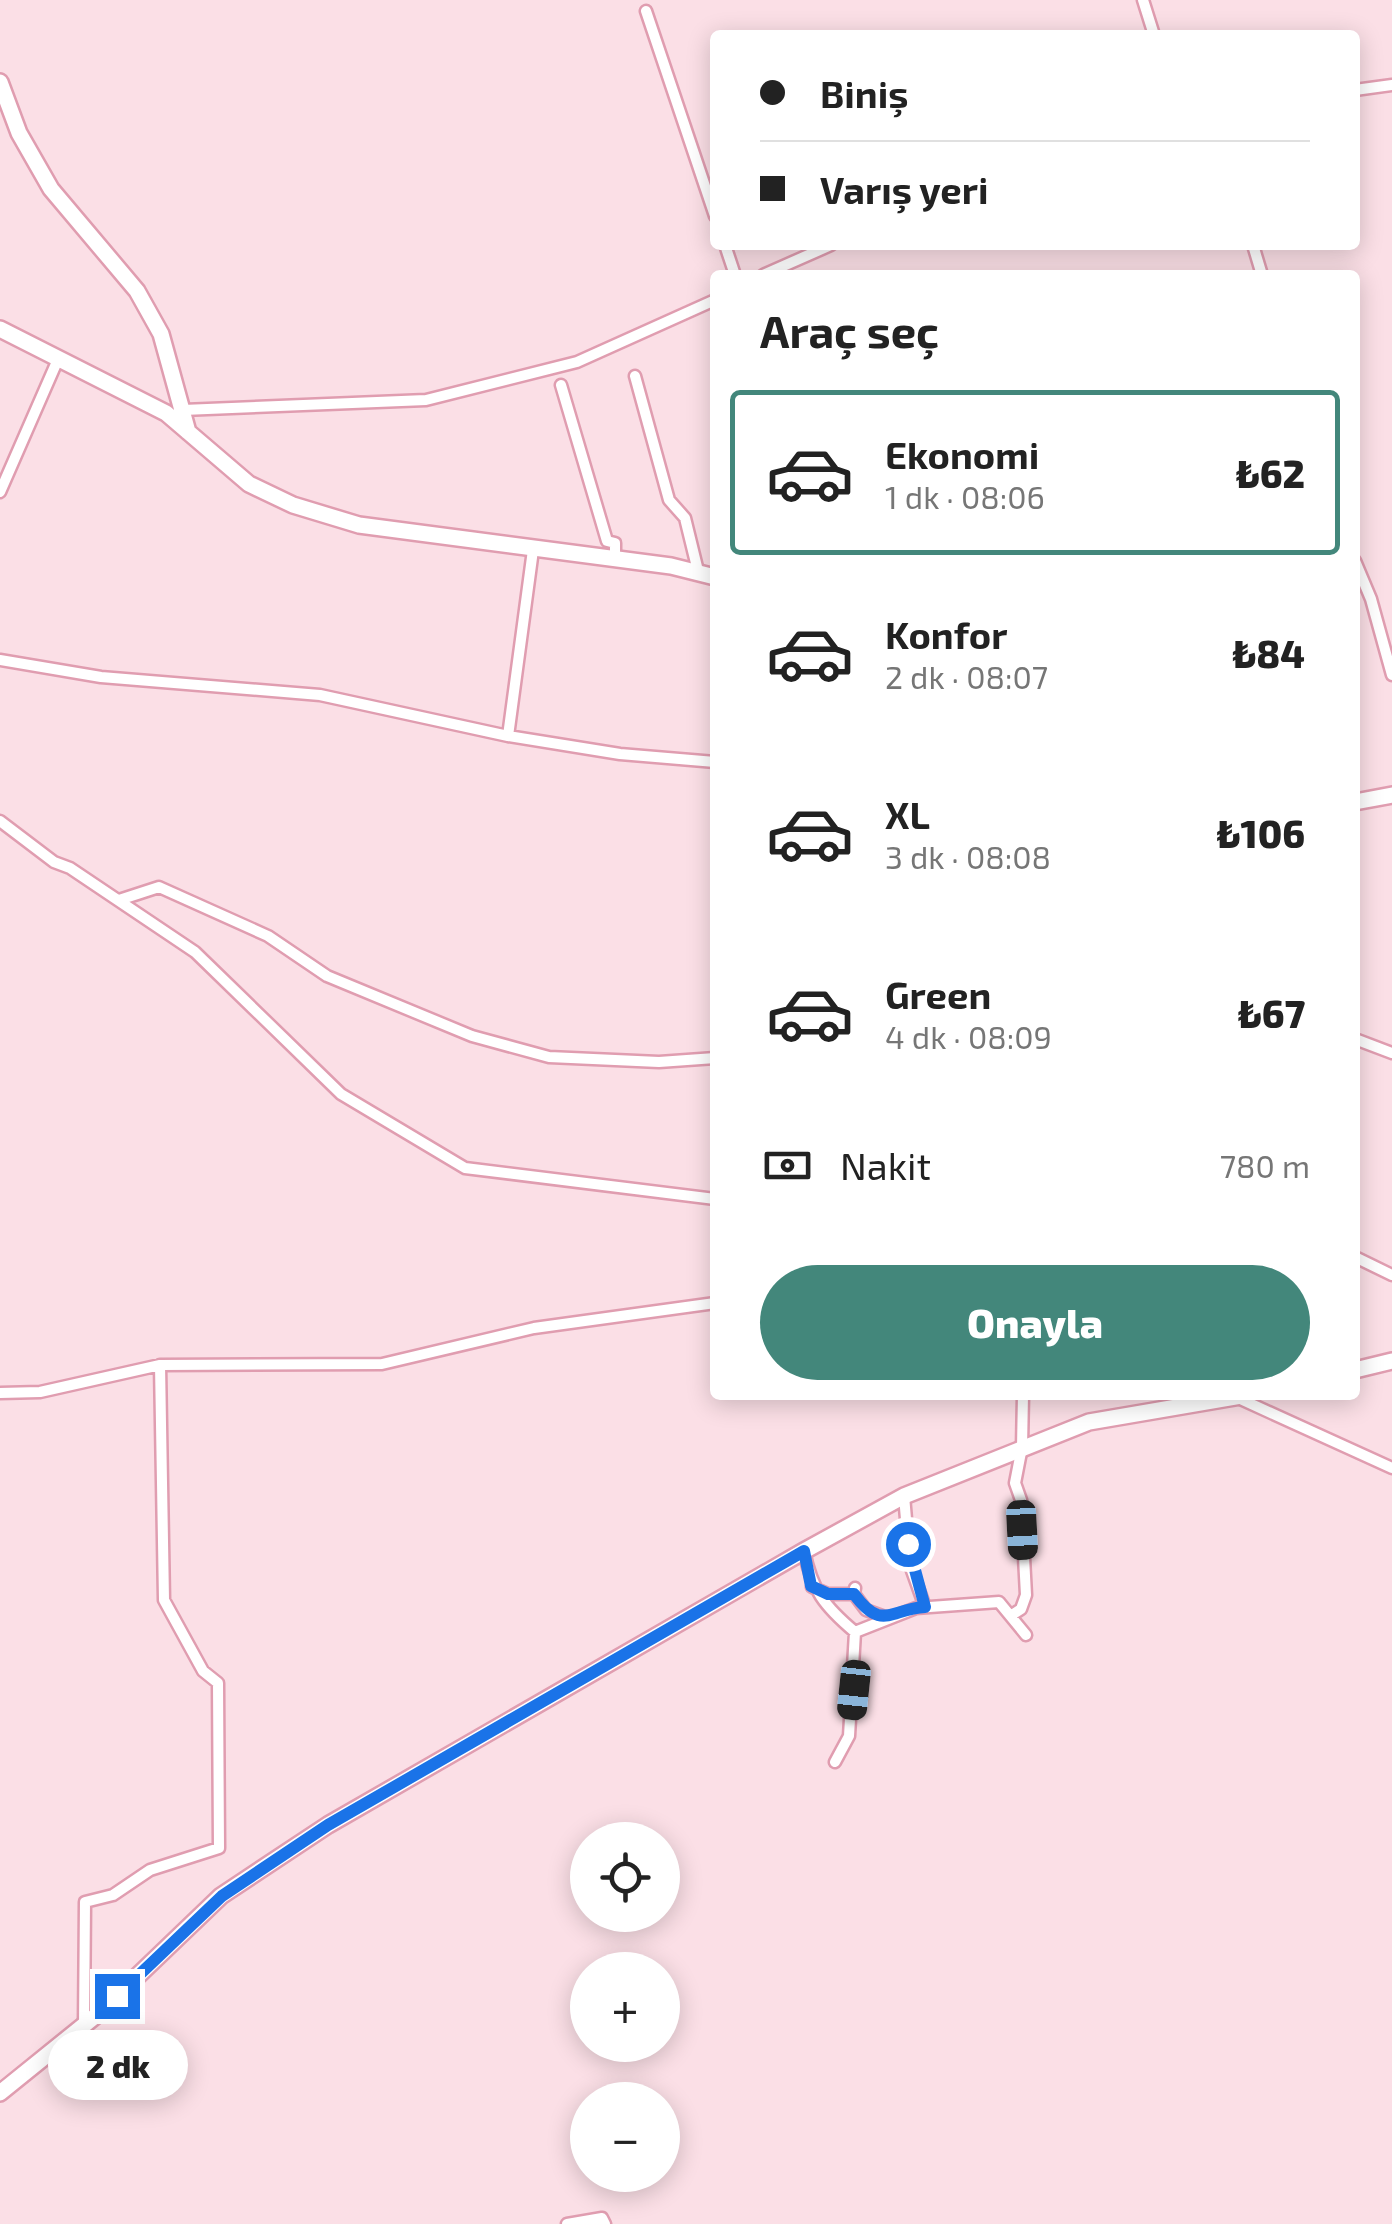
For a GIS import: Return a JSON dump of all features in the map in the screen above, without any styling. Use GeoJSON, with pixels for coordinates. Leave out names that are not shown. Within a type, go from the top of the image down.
{"type":"FeatureCollection","features":[{"type":"Feature","properties":{"kind":"street"},"geometry":{"type":"LineString","coordinates":[[1143,0],[1152,30]]}},
{"type":"Feature","properties":{"kind":"street"},"geometry":{"type":"LineString","coordinates":[[646,11],[710,201]]}},
{"type":"Feature","properties":{"kind":"street"},"geometry":{"type":"LineString","coordinates":[[0,82],[19,132],[50,190],[137,291],[161,334],[188,432]]}},
{"type":"Feature","properties":{"kind":"street"},"geometry":{"type":"LineString","coordinates":[[1360,89],[1392,86]]}},
{"type":"Feature","properties":{"kind":"street"},"geometry":{"type":"LineString","coordinates":[[774,270],[820,250]]}},
{"type":"Feature","properties":{"kind":"street"},"geometry":{"type":"LineString","coordinates":[[184,410],[426,400],[577,362],[710,302]]}},
{"type":"Feature","properties":{"kind":"street"},"geometry":{"type":"LineString","coordinates":[[0,329],[166,413],[249,484],[325,516],[710,575]]}},
{"type":"Feature","properties":{"kind":"street"},"geometry":{"type":"LineString","coordinates":[[0,492],[59,357]]}},
{"type":"Feature","properties":{"kind":"street"},"geometry":{"type":"LineString","coordinates":[[635,376],[669,500],[685,518],[698,571]]}},
{"type":"Feature","properties":{"kind":"street"},"geometry":{"type":"LineString","coordinates":[[561,385],[607,540],[615,543],[615,560]]}},
{"type":"Feature","properties":{"kind":"street"},"geometry":{"type":"LineString","coordinates":[[508,736],[533,550]]}},
{"type":"Feature","properties":{"kind":"street"},"geometry":{"type":"LineString","coordinates":[[1360,573],[1392,675]]}},
{"type":"Feature","properties":{"kind":"street"},"geometry":{"type":"LineString","coordinates":[[0,660],[101,677],[320,695],[508,736],[620,754],[710,762]]}},
{"type":"Feature","properties":{"kind":"street"},"geometry":{"type":"LineString","coordinates":[[1360,801],[1392,795]]}},
{"type":"Feature","properties":{"kind":"street"},"geometry":{"type":"LineString","coordinates":[[0,821],[54,862],[195,952],[341,1094],[465,1168],[710,1198]]}},
{"type":"Feature","properties":{"kind":"street"},"geometry":{"type":"LineString","coordinates":[[119,900],[158,887],[268,936],[339,982],[472,1036],[549,1057],[659,1062],[710,1058]]}},
{"type":"Feature","properties":{"kind":"street"},"geometry":{"type":"LineString","coordinates":[[1360,1040],[1392,1052]]}},
{"type":"Feature","properties":{"kind":"street"},"geometry":{"type":"LineString","coordinates":[[1360,1259],[1392,1274]]}},
{"type":"Feature","properties":{"kind":"street"},"geometry":{"type":"LineString","coordinates":[[0,1393],[40,1392],[160,1365],[382,1364],[534,1328],[710,1305]]}},
{"type":"Feature","properties":{"kind":"street"},"geometry":{"type":"LineString","coordinates":[[1360,1369],[1392,1361]]}},
{"type":"Feature","properties":{"kind":"street"},"geometry":{"type":"LineString","coordinates":[[84,2026],[85,1902],[113,1895],[150,1870],[220,1848],[218,1683],[204,1671],[164,1600],[160,1365]]}},
{"type":"Feature","properties":{"kind":"street"},"geometry":{"type":"LineString","coordinates":[[1012,1614],[1021,1609],[1026,1595],[1020,1500],[1015,1483],[1022,1447],[1023,1400]]}},
{"type":"Feature","properties":{"kind":"street"},"geometry":{"type":"LineString","coordinates":[[0,2093],[84,2026],[222,1896],[313,1835],[904,1496],[1090,1422],[1194,1400]]}},
{"type":"Feature","properties":{"kind":"street"},"geometry":{"type":"LineString","coordinates":[[1249,1400],[1392,1468]]}},
{"type":"Feature","properties":{"kind":"street"},"geometry":{"type":"LineString","coordinates":[[904,1496],[910,1565],[925,1607]]}},
{"type":"Feature","properties":{"kind":"street"},"geometry":{"type":"LineString","coordinates":[[804,1551],[811,1586],[822,1604],[855,1632]]}},
{"type":"Feature","properties":{"kind":"street"},"geometry":{"type":"LineString","coordinates":[[811,1586],[828,1594],[854,1591],[866,1610],[889,1618]]}},
{"type":"Feature","properties":{"kind":"street"},"geometry":{"type":"LineString","coordinates":[[855,1632],[925,1607],[998,1602],[1026,1635]]}},
{"type":"Feature","properties":{"kind":"street"},"geometry":{"type":"LineString","coordinates":[[835,1762],[849,1736],[855,1632]]}},
{"type":"Feature","properties":{"kind":"street"},"geometry":{"type":"LineString","coordinates":[[567,2224],[602,2218],[605,2224]]}},
{"type":"Feature","properties":{"kind":"route"},"geometry":{"type":"LineString","coordinates":[[117,1996],[222,1896],[328,1825],[804,1551],[811,1586],[828,1594],[854,1594],[866,1610],[889,1618],[925,1607],[910,1565],[908,1544]]}}]}
